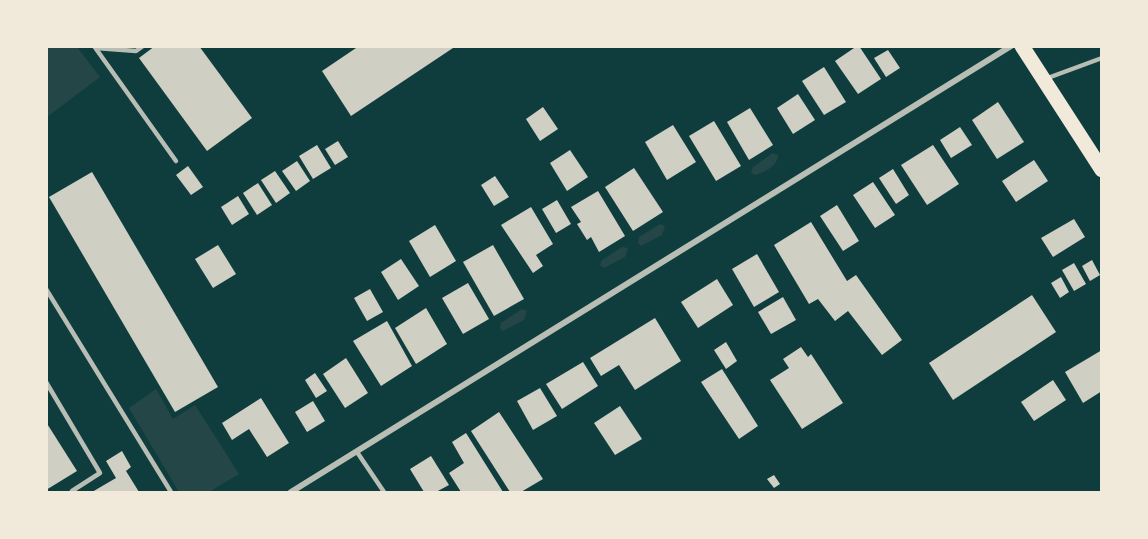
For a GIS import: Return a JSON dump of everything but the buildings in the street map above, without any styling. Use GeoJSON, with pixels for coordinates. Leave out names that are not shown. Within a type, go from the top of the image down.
{"type":"FeatureCollection","features":[{"type":"Feature","properties":{"kind":"main road"},"geometry":{"type":"LineString","coordinates":[[1022,46],[1101,170]]}},
{"type":"Feature","properties":{"kind":"street"},"geometry":{"type":"LineString","coordinates":[[291,492],[1011,46]]}},
{"type":"Feature","properties":{"kind":"lane"},"geometry":{"type":"LineString","coordinates":[[95,47],[136,51],[143,46]]}},
{"type":"Feature","properties":{"kind":"lane"},"geometry":{"type":"LineString","coordinates":[[95,47],[176,161]]}},
{"type":"Feature","properties":{"kind":"lane"},"geometry":{"type":"LineString","coordinates":[[1044,79],[1101,58]]}},
{"type":"Feature","properties":{"kind":"lane"},"geometry":{"type":"LineString","coordinates":[[46,290],[171,492]]}},
{"type":"Feature","properties":{"kind":"lane"},"geometry":{"type":"LineString","coordinates":[[46,382],[100,473],[73,492]]}},
{"type":"Feature","properties":{"kind":"lane"},"geometry":{"type":"LineString","coordinates":[[357,452],[384,492]]}},
{"type":"Feature","properties":{"kind":"shaded area"},"geometry":{"type":"Polygon","coordinates":[[[47,46],[77,47],[100,77],[47,117],[47,46]]]}},
{"type":"Feature","properties":{"kind":"shaded area"},"geometry":{"type":"Polygon","coordinates":[[[773,153],[778,155],[773,166],[758,174],[754,175],[751,172],[753,167],[773,153]]]}},
{"type":"Feature","properties":{"kind":"shaded area"},"geometry":{"type":"Polygon","coordinates":[[[660,224],[665,226],[662,235],[641,246],[638,243],[639,237],[660,224]]]}},
{"type":"Feature","properties":{"kind":"shaded area"},"geometry":{"type":"Polygon","coordinates":[[[622,247],[628,248],[625,257],[604,268],[600,265],[602,260],[622,247]]]}},
{"type":"Feature","properties":{"kind":"shaded area"},"geometry":{"type":"Polygon","coordinates":[[[522,309],[527,311],[524,320],[503,331],[500,328],[501,323],[522,309]]]}},
{"type":"Feature","properties":{"kind":"shaded area"},"geometry":{"type":"Polygon","coordinates":[[[156,389],[173,419],[195,405],[239,474],[209,492],[179,492],[129,408],[156,389]]]}}]}
